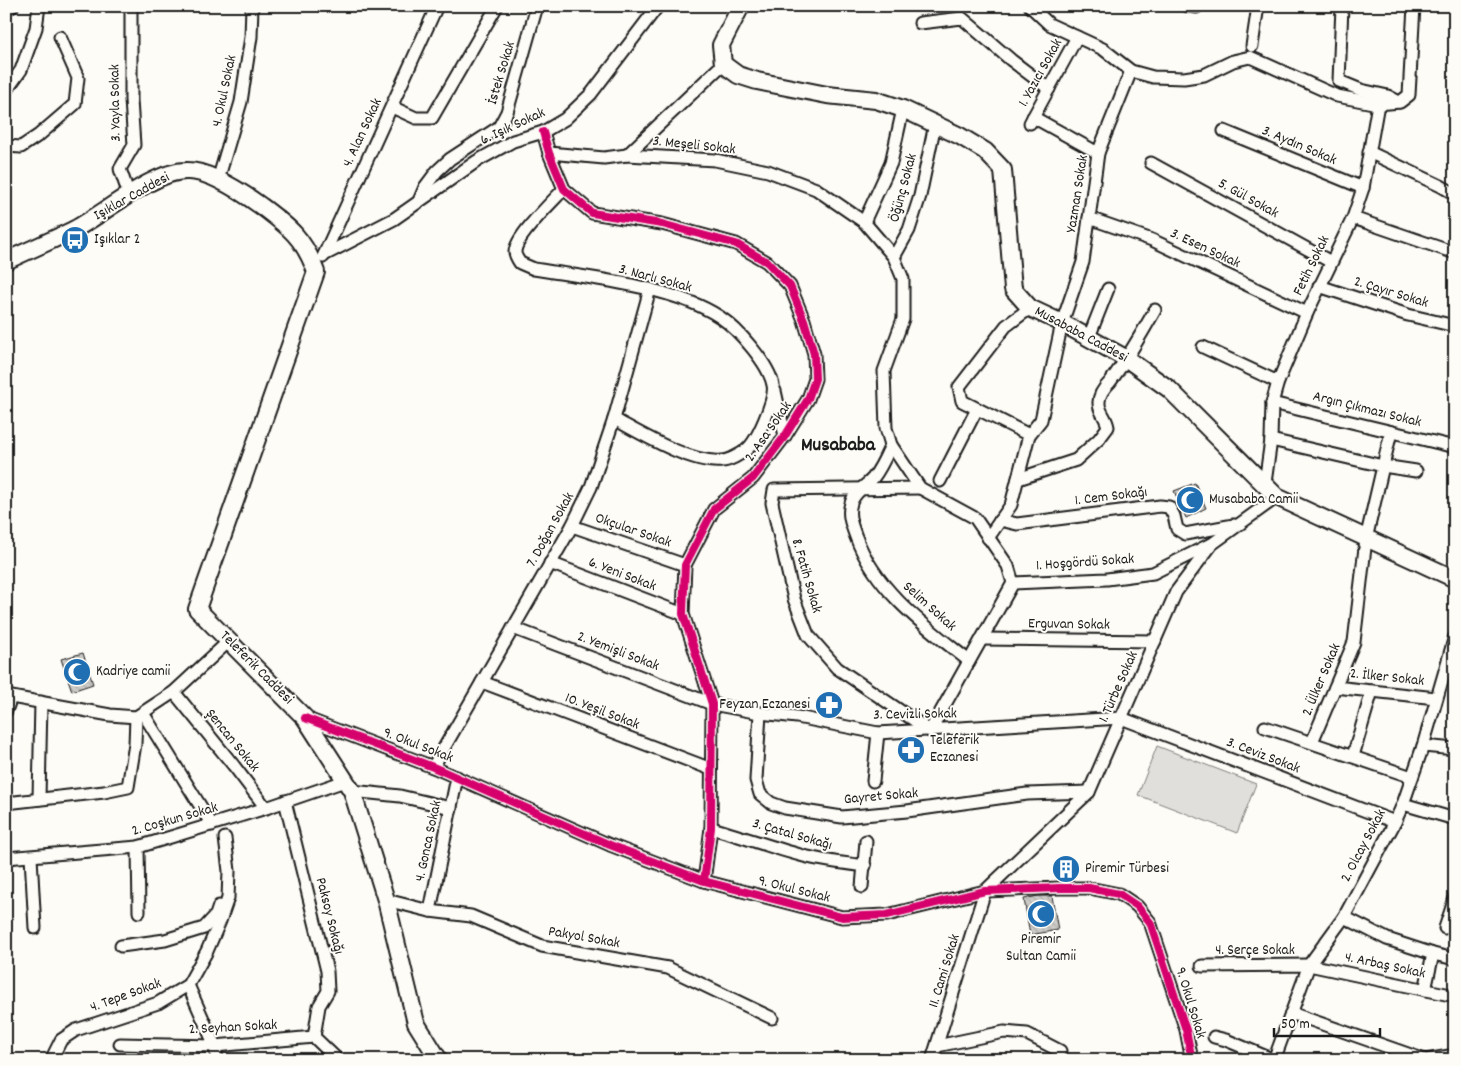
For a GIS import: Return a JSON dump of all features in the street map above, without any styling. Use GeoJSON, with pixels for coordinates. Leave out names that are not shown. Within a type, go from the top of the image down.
{"type":"FeatureCollection","features":[{"type":"Feature","properties":{"kind":"main road"},"geometry":{"type":"LineString","coordinates":[[723,64],[721,45],[741,6]]}},
{"type":"Feature","properties":{"kind":"main road","name":"Musababa Caddesi"},"geometry":{"type":"LineString","coordinates":[[723,64],[738,74],[757,81],[827,95],[876,100],[903,109],[986,151],[1003,170],[1013,289],[1030,308],[1127,358],[1169,389],[1277,496],[1455,579]]}},
{"type":"Feature","properties":{"kind":"main road","name":"Işıklar Caddesi"},"geometry":{"type":"LineString","coordinates":[[6,261],[76,228],[165,175],[186,171],[201,173],[218,180],[250,198],[290,228],[309,252],[316,272]]}},
{"type":"Feature","properties":{"kind":"main road","name":"Teleferik Caddesi"},"geometry":{"type":"LineString","coordinates":[[316,272],[197,609],[305,718],[348,786],[386,900],[416,1023],[440,1060]]}},
{"type":"Feature","properties":{"kind":"street"},"geometry":{"type":"LineString","coordinates":[[6,9],[13,6]]}},
{"type":"Feature","properties":{"kind":"street"},"geometry":{"type":"LineString","coordinates":[[6,90],[21,70],[36,28],[39,6]]}},
{"type":"Feature","properties":{"kind":"street","name":"3. Yayla Sokak"},"geometry":{"type":"LineString","coordinates":[[129,195],[120,169],[134,145],[131,100],[131,6]]}},
{"type":"Feature","properties":{"kind":"street","name":"4. Okul Sokak"},"geometry":{"type":"LineString","coordinates":[[218,180],[241,102],[251,37],[252,6]]}},
{"type":"Feature","properties":{"kind":"street","name":"4. Alan Sokak"},"geometry":{"type":"LineString","coordinates":[[316,272],[437,6]]}},
{"type":"Feature","properties":{"kind":"street"},"geometry":{"type":"LineString","coordinates":[[392,107],[416,118],[432,118],[497,6]]}},
{"type":"Feature","properties":{"kind":"street","name":"İstek Sokak"},"geometry":{"type":"LineString","coordinates":[[419,202],[425,187],[437,171],[450,159],[499,127],[507,112],[537,6]]}},
{"type":"Feature","properties":{"kind":"street","name":"6. Işık Sokak"},"geometry":{"type":"LineString","coordinates":[[324,255],[394,219],[477,161],[513,141],[543,132],[564,119],[591,94],[658,6]]}},
{"type":"Feature","properties":{"kind":"street"},"geometry":{"type":"LineString","coordinates":[[1030,6],[1050,24],[1104,49],[1131,71],[1153,76],[1184,78],[1204,75],[1233,60],[1250,57],[1338,96],[1378,104],[1400,102],[1409,95],[1414,6]]}},
{"type":"Feature","properties":{"kind":"street"},"geometry":{"type":"LineString","coordinates":[[1252,46],[1258,6]]}},
{"type":"Feature","properties":{"kind":"street"},"geometry":{"type":"LineString","coordinates":[[1342,6],[1338,81],[1361,90],[1388,96],[1400,102]]}},
{"type":"Feature","properties":{"kind":"street"},"geometry":{"type":"LineString","coordinates":[[920,23],[962,18],[1011,60],[1049,89]]}},
{"type":"Feature","properties":{"kind":"street"},"geometry":{"type":"LineString","coordinates":[[6,146],[21,147],[39,135],[75,104],[78,78],[60,37]]}},
{"type":"Feature","properties":{"kind":"street","name":"1. Yazıcı Sokak"},"geometry":{"type":"LineString","coordinates":[[1077,37],[1032,120],[1098,152]]}},
{"type":"Feature","properties":{"kind":"street","name":"3. Meşeli Sokak"},"geometry":{"type":"LineString","coordinates":[[627,155],[723,64]]}},
{"type":"Feature","properties":{"kind":"street","name":"Yazman Sokak"},"geometry":{"type":"LineString","coordinates":[[988,538],[1011,505],[1029,435],[1041,420],[1062,323],[1083,262],[1098,152],[1131,71]]}},
{"type":"Feature","properties":{"kind":"street","name":"Fetih Sokak"},"geometry":{"type":"LineString","coordinates":[[1265,483],[1271,440],[1272,403],[1278,382],[1306,313],[1353,218],[1363,188],[1378,104]]}},
{"type":"Feature","properties":{"kind":"street"},"geometry":{"type":"LineString","coordinates":[[864,222],[891,163],[903,109]]}},
{"type":"Feature","properties":{"kind":"street","name":"Öğünç Sokak"},"geometry":{"type":"LineString","coordinates":[[894,257],[909,230],[920,196],[935,124]]}},
{"type":"Feature","properties":{"kind":"street","name":"3. Aydın Sokak"},"geometry":{"type":"LineString","coordinates":[[1224,131],[1363,188]]}},
{"type":"Feature","properties":{"kind":"street","name":"2. Asa Sokak"},"geometry":{"type":"LineString","coordinates":[[543,132],[549,153],[564,189],[592,213],[662,224],[736,244],[767,262],[790,286],[804,320],[814,354],[814,379],[808,399],[785,436],[754,478],[714,509],[684,565],[683,614],[712,704],[711,828],[704,882]]}},
{"type":"Feature","properties":{"kind":"street"},"geometry":{"type":"LineString","coordinates":[[1369,152],[1455,194]]}},
{"type":"Feature","properties":{"kind":"street","name":"3. Meşeli Sokak"},"geometry":{"type":"LineString","coordinates":[[549,153],[604,158],[627,155],[715,160],[768,171],[816,189],[864,222],[894,257],[904,279],[903,319],[884,371],[886,428],[891,445]]}},
{"type":"Feature","properties":{"kind":"street","name":"5. Gül Sokak"},"geometry":{"type":"LineString","coordinates":[[1151,163],[1331,262]]}},
{"type":"Feature","properties":{"kind":"street","name":"3. Narlı Sokak"},"geometry":{"type":"LineString","coordinates":[[564,189],[518,242],[515,253],[520,263],[534,269],[650,289],[687,301],[720,317],[742,336],[763,363],[774,386],[785,436]]}},
{"type":"Feature","properties":{"kind":"street","name":"3. Esen Sokak"},"geometry":{"type":"LineString","coordinates":[[1089,218],[1152,240],[1306,313]]}},
{"type":"Feature","properties":{"kind":"street"},"geometry":{"type":"LineString","coordinates":[[1353,218],[1455,253]]}},
{"type":"Feature","properties":{"kind":"street","name":"2. Çayır Sokak"},"geometry":{"type":"LineString","coordinates":[[1319,286],[1408,315],[1455,326]]}},
{"type":"Feature","properties":{"kind":"street","name":"7. Doğan Sokak"},"geometry":{"type":"LineString","coordinates":[[433,767],[572,526],[591,487],[614,419],[650,289]]}},
{"type":"Feature","properties":{"kind":"street"},"geometry":{"type":"LineString","coordinates":[[1089,337],[1108,289]]}},
{"type":"Feature","properties":{"kind":"street"},"geometry":{"type":"LineString","coordinates":[[1029,435],[962,401],[959,387],[1006,326],[1030,308]]}},
{"type":"Feature","properties":{"kind":"street"},"geometry":{"type":"LineString","coordinates":[[1018,479],[1076,460],[1099,439],[1108,427],[1106,417],[1099,409],[1098,400],[1127,358],[1155,310]]}},
{"type":"Feature","properties":{"kind":"street"},"geometry":{"type":"LineString","coordinates":[[1202,347],[1278,382]]}},
{"type":"Feature","properties":{"kind":"street"},"geometry":{"type":"LineString","coordinates":[[614,419],[667,446],[706,461],[725,461],[747,450],[760,430],[770,406],[774,386]]}},
{"type":"Feature","properties":{"kind":"street","name":"Argın Çıkmazı Sokak"},"geometry":{"type":"LineString","coordinates":[[1272,403],[1455,447]]}},
{"type":"Feature","properties":{"kind":"street"},"geometry":{"type":"LineString","coordinates":[[940,481],[977,409]]}},
{"type":"Feature","properties":{"kind":"street","name":"2. Ülker Sokak"},"geometry":{"type":"LineString","coordinates":[[1312,742],[1354,642],[1366,539],[1391,432]]}},
{"type":"Feature","properties":{"kind":"street"},"geometry":{"type":"LineString","coordinates":[[1271,440],[1383,466],[1416,471]]}},
{"type":"Feature","properties":{"kind":"street"},"geometry":{"type":"LineString","coordinates":[[891,445],[920,488],[975,518],[1008,566],[1013,582],[930,731]]}},
{"type":"Feature","properties":{"kind":"street","name":"Selim Sokak"},"geometry":{"type":"LineString","coordinates":[[891,445],[883,463],[851,503],[850,521],[863,556],[895,598],[927,628],[970,661]]}},
{"type":"Feature","properties":{"kind":"street","name":"8. Fatih Sokak"},"geometry":{"type":"LineString","coordinates":[[860,490],[826,488],[774,490],[772,503],[794,599],[808,635],[837,668],[930,731]]}},
{"type":"Feature","properties":{"kind":"street"},"geometry":{"type":"LineString","coordinates":[[860,490],[920,488]]}},
{"type":"Feature","properties":{"kind":"street","name":"1. Türbe Sokak"},"geometry":{"type":"LineString","coordinates":[[986,891],[1089,792],[1176,592],[1212,544],[1277,496]]}},
{"type":"Feature","properties":{"kind":"street","name":"1. Cem Sokağı"},"geometry":{"type":"LineString","coordinates":[[1000,520],[1017,524],[1160,506],[1169,507],[1174,516],[1177,529],[1185,534],[1238,525]]}},
{"type":"Feature","properties":{"kind":"street","name":"Okçular Sokak"},"geometry":{"type":"LineString","coordinates":[[572,526],[684,565]]}},
{"type":"Feature","properties":{"kind":"street","name":"1. Hoşgördü Sokak"},"geometry":{"type":"LineString","coordinates":[[1013,582],[1107,579],[1153,573],[1212,544]]}},
{"type":"Feature","properties":{"kind":"street","name":"6. Yeni Sokak"},"geometry":{"type":"LineString","coordinates":[[550,563],[683,614]]}},
{"type":"Feature","properties":{"kind":"street","name":"2. Yemişli Sokak"},"geometry":{"type":"LineString","coordinates":[[513,628],[712,704]]}},
{"type":"Feature","properties":{"kind":"street","name":"2. Olcay Sokak"},"geometry":{"type":"LineString","coordinates":[[1274,1060],[1309,965],[1344,917],[1403,804],[1423,746],[1455,636]]}},
{"type":"Feature","properties":{"kind":"street","name":"Erguvan Sokak"},"geometry":{"type":"LineString","coordinates":[[982,639],[1155,641]]}},
{"type":"Feature","properties":{"kind":"street"},"geometry":{"type":"LineString","coordinates":[[6,711],[9,696],[110,715],[140,715],[174,692],[229,641]]}},
{"type":"Feature","properties":{"kind":"street","name":"10. Yeşil Sokak"},"geometry":{"type":"LineString","coordinates":[[482,682],[711,770]]}},
{"type":"Feature","properties":{"kind":"street","name":"2. İlker Sokak"},"geometry":{"type":"LineString","coordinates":[[1336,687],[1436,698]]}},
{"type":"Feature","properties":{"kind":"street"},"geometry":{"type":"LineString","coordinates":[[1353,756],[1372,691]]}},
{"type":"Feature","properties":{"kind":"street","name":"Şencan Sokak"},"geometry":{"type":"LineString","coordinates":[[174,692],[266,808]]}},
{"type":"Feature","properties":{"kind":"street"},"geometry":{"type":"LineString","coordinates":[[39,799],[41,702]]}},
{"type":"Feature","properties":{"kind":"street","name":"3. Cevizli Sokak"},"geometry":{"type":"LineString","coordinates":[[712,704],[760,713],[797,717],[878,733],[1121,718]]}},
{"type":"Feature","properties":{"kind":"street","name":"Gayret Sokak"},"geometry":{"type":"LineString","coordinates":[[760,713],[756,780],[760,794],[771,803],[785,808],[842,817],[907,812],[1027,794],[1089,792]]}},
{"type":"Feature","properties":{"kind":"street"},"geometry":{"type":"LineString","coordinates":[[6,803],[104,792],[128,787],[140,715]]}},
{"type":"Feature","properties":{"kind":"street"},"geometry":{"type":"LineString","coordinates":[[121,946],[166,940],[204,928],[216,916],[221,899],[225,838],[140,715]]}},
{"type":"Feature","properties":{"kind":"street","name":"9. Okul Sokak"},"geometry":{"type":"LineString","coordinates":[[305,718],[433,767],[610,845],[704,882],[842,917],[887,915],[986,891],[1089,888],[1119,894],[1137,906],[1150,922],[1186,1030],[1192,1060]]}},
{"type":"Feature","properties":{"kind":"street","name":"3. Ceviz Sokak"},"geometry":{"type":"LineString","coordinates":[[1121,718],[1395,822]]}},
{"type":"Feature","properties":{"kind":"street"},"geometry":{"type":"LineString","coordinates":[[1265,726],[1412,777]]}},
{"type":"Feature","properties":{"kind":"street"},"geometry":{"type":"LineString","coordinates":[[873,782],[878,733]]}},
{"type":"Feature","properties":{"kind":"street"},"geometry":{"type":"LineString","coordinates":[[1423,746],[1455,749]]}},
{"type":"Feature","properties":{"kind":"street","name":"4. Gonca Sokak"},"geometry":{"type":"LineString","coordinates":[[430,911],[457,777]]}},
{"type":"Feature","properties":{"kind":"street"},"geometry":{"type":"LineString","coordinates":[[348,786],[451,808]]}},
{"type":"Feature","properties":{"kind":"street","name":"2. Coşkun Sokak"},"geometry":{"type":"LineString","coordinates":[[6,858],[138,847],[217,824],[285,801],[348,786]]}},
{"type":"Feature","properties":{"kind":"street","name":"Paksoy Sokağı"},"geometry":{"type":"LineString","coordinates":[[285,801],[327,971],[328,991],[319,1006],[314,1037]]}},
{"type":"Feature","properties":{"kind":"street"},"geometry":{"type":"LineString","coordinates":[[1403,804],[1455,819]]}},
{"type":"Feature","properties":{"kind":"street","name":"3. Çatal Sokağı"},"geometry":{"type":"LineString","coordinates":[[711,828],[762,842],[801,856],[865,866]]}},
{"type":"Feature","properties":{"kind":"street","name":"4. Tepe Sokak"},"geometry":{"type":"LineString","coordinates":[[51,1060],[60,1040],[76,1030],[158,1003],[188,985],[207,952],[228,898],[229,871],[225,838]]}},
{"type":"Feature","properties":{"kind":"street"},"geometry":{"type":"LineString","coordinates":[[862,887],[866,841]]}},
{"type":"Feature","properties":{"kind":"street"},"geometry":{"type":"LineString","coordinates":[[138,847],[139,912]]}},
{"type":"Feature","properties":{"kind":"street"},"geometry":{"type":"LineString","coordinates":[[30,857],[35,928]]}},
{"type":"Feature","properties":{"kind":"street","name":"11. Cami Sokak"},"geometry":{"type":"LineString","coordinates":[[932,1060],[986,891]]}},
{"type":"Feature","properties":{"kind":"street"},"geometry":{"type":"LineString","coordinates":[[1445,928],[1455,898]]}},
{"type":"Feature","properties":{"kind":"street","name":"Pakyol Sokak"},"geometry":{"type":"LineString","coordinates":[[386,900],[430,911],[471,916],[542,946],[668,968],[772,1018]]}},
{"type":"Feature","properties":{"kind":"street"},"geometry":{"type":"LineString","coordinates":[[1344,917],[1387,939],[1455,959]]}},
{"type":"Feature","properties":{"kind":"street"},"geometry":{"type":"LineString","coordinates":[[1425,990],[1433,954]]}},
{"type":"Feature","properties":{"kind":"street","name":"4. Serçe Sokak"},"geometry":{"type":"LineString","coordinates":[[1202,966],[1309,965]]}},
{"type":"Feature","properties":{"kind":"street","name":"4. Arbaş Sokak"},"geometry":{"type":"LineString","coordinates":[[1309,965],[1455,996]]}},
{"type":"Feature","properties":{"kind":"street"},"geometry":{"type":"LineString","coordinates":[[188,985],[215,1046],[217,1060]]}},
{"type":"Feature","properties":{"kind":"street"},"geometry":{"type":"LineString","coordinates":[[1291,1013],[1426,1060],[1455,1055]]}},
{"type":"Feature","properties":{"kind":"street"},"geometry":{"type":"LineString","coordinates":[[937,1046],[1004,1032],[1027,1034],[1060,1051]]}},
{"type":"Feature","properties":{"kind":"street"},"geometry":{"type":"LineString","coordinates":[[314,1037],[338,1060]]}},
{"type":"Feature","properties":{"kind":"street","name":"2. Seyhan Sokak"},"geometry":{"type":"LineString","coordinates":[[120,1044],[215,1046],[314,1037]]}},
{"type":"Feature","properties":{"kind":"street"},"geometry":{"type":"LineString","coordinates":[[1214,1037],[1274,1060]]}},
{"type":"Feature","properties":{"kind":"shaded area"},"geometry":{"type":"Polygon","coordinates":[[[1157,746],[1256,784],[1237,833],[1138,795],[1157,746]]]}},
{"type":"Feature","properties":{"kind":"building","name":"Musababa Camii"},"geometry":{"type":"Polygon","coordinates":[[[1195,483],[1206,508],[1186,518],[1174,491],[1195,483]]]}},
{"type":"Feature","properties":{"kind":"building","name":"Kadriye camii"},"geometry":{"type":"Polygon","coordinates":[[[83,653],[93,684],[72,691],[61,659],[83,653]]]}},
{"type":"Feature","properties":{"kind":"building","name":"Piremir Türbesi"},"geometry":{"type":"Polygon","coordinates":[[[1071,861],[1073,875],[1061,877],[1059,863],[1071,861]]]}},
{"type":"Feature","properties":{"kind":"building","name":"Piremir Sultan Camii"},"geometry":{"type":"Polygon","coordinates":[[[1052,896],[1058,930],[1030,935],[1024,899],[1052,896]]]}},
{"type":"Feature","properties":{"kind":"cycle path"},"geometry":{"type":"LineString","coordinates":[[543,132],[549,153],[564,189],[592,213],[662,224],[736,244],[767,262],[790,286],[804,320],[814,354],[815,379],[808,399],[785,436],[753,478],[714,509],[685,565],[683,614],[712,704],[711,828],[704,881]]}},
{"type":"Feature","properties":{"kind":"cycle path"},"geometry":{"type":"LineString","coordinates":[[305,718],[433,767],[610,845],[704,881],[842,917],[887,915],[985,891],[1089,888],[1119,894],[1137,906],[1150,922],[1186,1030],[1192,1060]]}},
{"type":"Feature","properties":{"kind":"place","name":"Işıklar 2"},"geometry":{"type":"Point","coordinates":[75,240]}},
{"type":"Feature","properties":{"kind":"place","name":"Musababa Camii"},"geometry":{"type":"Point","coordinates":[1190,500]}},
{"type":"Feature","properties":{"kind":"place","name":"Kadriye camii"},"geometry":{"type":"Point","coordinates":[77,672]}},
{"type":"Feature","properties":{"kind":"place","name":"Feyzan Eczanesi"},"geometry":{"type":"Point","coordinates":[829,705]}},
{"type":"Feature","properties":{"kind":"place","name":"Teleferik Eczanesi"},"geometry":{"type":"Point","coordinates":[911,750]}},
{"type":"Feature","properties":{"kind":"place","name":"Piremir Türbesi"},"geometry":{"type":"Point","coordinates":[1066,869]}},
{"type":"Feature","properties":{"kind":"place","name":"Piremir Sultan Camii"},"geometry":{"type":"Point","coordinates":[1041,914]}},
{"type":"Feature","properties":{"kind":"district","name":"Musababa"},"geometry":{"type":"Point","coordinates":[838,446]}}]}
